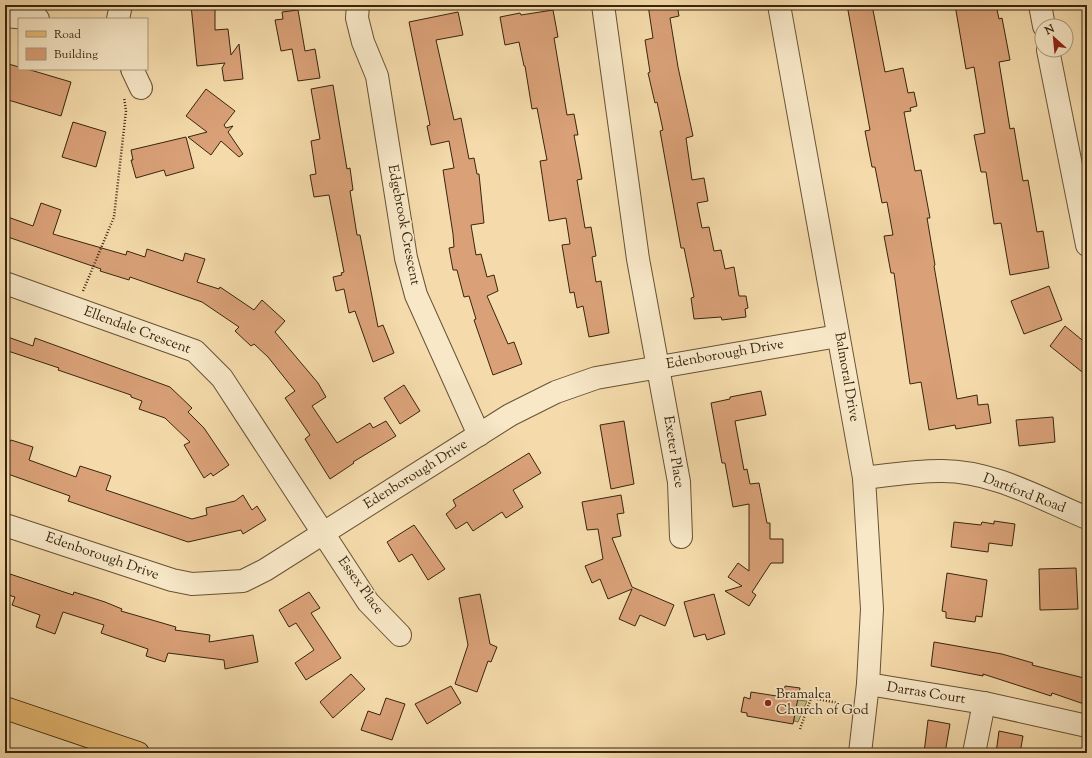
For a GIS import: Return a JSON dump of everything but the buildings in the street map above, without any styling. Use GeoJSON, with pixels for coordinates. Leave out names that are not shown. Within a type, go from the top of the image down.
{"type":"FeatureCollection","features":[{"type":"Feature","properties":{"kind":"main road"},"geometry":{"type":"LineString","coordinates":[[5,708],[138,753]]}},
{"type":"Feature","properties":{"kind":"street"},"geometry":{"type":"LineString","coordinates":[[118,18],[121,5]]}},
{"type":"Feature","properties":{"kind":"street","name":"Edgebrook Crescent"},"geometry":{"type":"LineString","coordinates":[[358,5],[357,18],[363,42],[377,76],[406,258],[416,295],[479,435]]}},
{"type":"Feature","properties":{"kind":"street"},"geometry":{"type":"LineString","coordinates":[[603,5],[638,259],[658,366]]}},
{"type":"Feature","properties":{"kind":"street","name":"Balmoral Drive"},"geometry":{"type":"LineString","coordinates":[[780,5],[864,478],[872,609],[868,684],[860,753]]}},
{"type":"Feature","properties":{"kind":"street"},"geometry":{"type":"LineString","coordinates":[[1040,5],[1042,18]]}},
{"type":"Feature","properties":{"kind":"street"},"geometry":{"type":"LineString","coordinates":[[5,16],[27,18]]}},
{"type":"Feature","properties":{"kind":"street"},"geometry":{"type":"LineString","coordinates":[[1050,58],[1087,245]]}},
{"type":"Feature","properties":{"kind":"street","name":"Ellendale Crescent"},"geometry":{"type":"LineString","coordinates":[[5,283],[195,351],[222,378],[323,534]]}},
{"type":"Feature","properties":{"kind":"street","name":"Edenborough Drive"},"geometry":{"type":"LineString","coordinates":[[5,525],[172,580],[192,584],[243,581],[265,570],[323,534],[510,415],[556,392],[596,378],[658,366],[838,336]]}},
{"type":"Feature","properties":{"kind":"street","name":"Exeter Place"},"geometry":{"type":"LineString","coordinates":[[658,366],[679,482],[681,537]]}},
{"type":"Feature","properties":{"kind":"street","name":"Dartford Road"},"geometry":{"type":"LineString","coordinates":[[864,478],[941,471],[972,474],[1007,484],[1087,518]]}},
{"type":"Feature","properties":{"kind":"street","name":"Essex Place"},"geometry":{"type":"LineString","coordinates":[[323,534],[368,602],[400,635]]}},
{"type":"Feature","properties":{"kind":"street","name":"Darras Court"},"geometry":{"type":"LineString","coordinates":[[868,684],[984,703],[1087,726]]}},
{"type":"Feature","properties":{"kind":"street","name":"Darras Court"},"geometry":{"type":"LineString","coordinates":[[974,753],[984,703]]}},
{"type":"Feature","properties":{"kind":"path"},"geometry":{"type":"LineString","coordinates":[[76,308],[114,217],[126,111],[132,82]]}},
{"type":"Feature","properties":{"kind":"path"},"geometry":{"type":"LineString","coordinates":[[798,696],[838,703]]}},
{"type":"Feature","properties":{"kind":"path"},"geometry":{"type":"LineString","coordinates":[[800,729],[811,698]]}},
{"type":"Feature","properties":{"kind":"shaded area"},"geometry":{"type":"Polygon","coordinates":[[[797,700],[807,701],[798,722],[794,721],[797,700]]]}},
{"type":"Feature","properties":{"kind":"place","name":"Bramalea Church of God"},"geometry":{"type":"Point","coordinates":[768,703]}}]}
